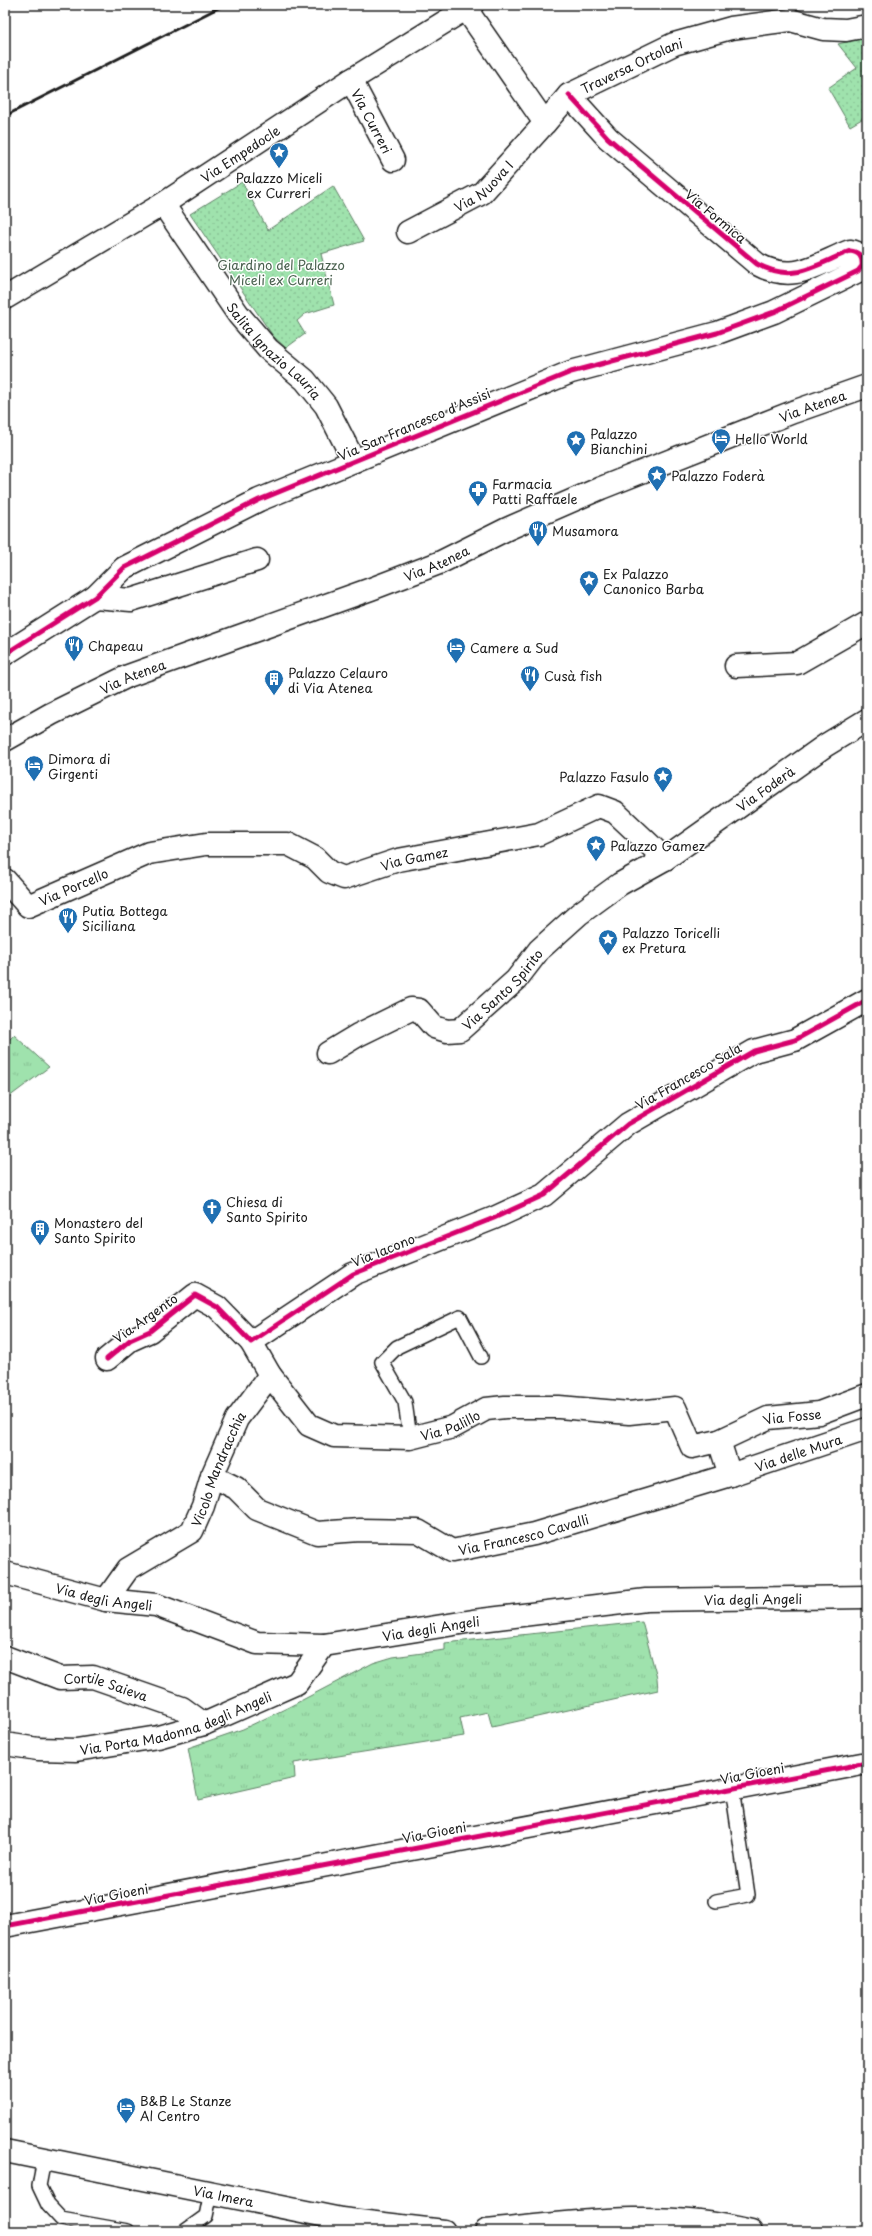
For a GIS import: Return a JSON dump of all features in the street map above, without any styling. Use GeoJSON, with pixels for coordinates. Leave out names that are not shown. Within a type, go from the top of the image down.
{"type":"FeatureCollection","features":[{"type":"Feature","properties":{"kind":"street","name":"Via Empedocle"},"geometry":{"type":"LineString","coordinates":[[5,298],[163,204],[352,80],[469,7]]}},
{"type":"Feature","properties":{"kind":"street"},"geometry":{"type":"LineString","coordinates":[[469,7],[545,123]]}},
{"type":"Feature","properties":{"kind":"street","name":"Traversa Ortolani"},"geometry":{"type":"LineString","coordinates":[[545,123],[569,95],[674,44],[731,28],[790,20],[823,29],[846,30],[867,26]]}},
{"type":"Feature","properties":{"kind":"street","name":"Via Curreri"},"geometry":{"type":"LineString","coordinates":[[352,80],[393,160]]}},
{"type":"Feature","properties":{"kind":"street","name":"Via Formica"},"geometry":{"type":"LineString","coordinates":[[569,95],[608,138],[757,264],[769,270],[783,274],[796,273],[850,251],[856,252],[860,256],[862,266],[858,271]]}},
{"type":"Feature","properties":{"kind":"street","name":"Via Nuova I"},"geometry":{"type":"LineString","coordinates":[[408,232],[482,193],[545,123]]}},
{"type":"Feature","properties":{"kind":"street","name":"Salita Ignazio Lauria"},"geometry":{"type":"LineString","coordinates":[[163,204],[238,314],[268,349],[305,380],[326,406],[354,461]]}},
{"type":"Feature","properties":{"kind":"street","name":"Via San Francesco d'Assisi"},"geometry":{"type":"LineString","coordinates":[[5,654],[95,597],[124,568],[259,500],[571,372],[717,333],[774,312],[858,271]]}},
{"type":"Feature","properties":{"kind":"street","name":"Via Atenea"},"geometry":{"type":"LineString","coordinates":[[5,740],[51,714],[128,676],[371,589],[439,563],[507,529],[601,488],[793,412],[867,386]]}},
{"type":"Feature","properties":{"kind":"street"},"geometry":{"type":"LineString","coordinates":[[95,597],[131,600],[257,560]]}},
{"type":"Feature","properties":{"kind":"street"},"geometry":{"type":"LineString","coordinates":[[736,666],[797,663],[867,623]]}},
{"type":"Feature","properties":{"kind":"street","name":"Via Foderà"},"geometry":{"type":"LineString","coordinates":[[665,859],[826,745],[867,720]]}},
{"type":"Feature","properties":{"kind":"street","name":"Via Gamez"},"geometry":{"type":"LineString","coordinates":[[149,853],[206,844],[288,844],[315,858],[329,872],[344,878],[398,860],[539,834],[599,806],[615,812],[665,859]]}},
{"type":"Feature","properties":{"kind":"street","name":"Via Porcello"},"geometry":{"type":"LineString","coordinates":[[5,880],[28,906],[149,853]]}},
{"type":"Feature","properties":{"kind":"street","name":"Via Santo Spirito"},"geometry":{"type":"LineString","coordinates":[[328,1053],[358,1035],[411,1009],[419,1010],[434,1027],[447,1031],[460,1030],[516,980],[539,950],[579,914],[620,884],[665,859]]}},
{"type":"Feature","properties":{"kind":"street","name":"Via Francesco Sala"},"geometry":{"type":"LineString","coordinates":[[557,1186],[628,1124],[754,1051],[795,1040],[867,1000]]}},
{"type":"Feature","properties":{"kind":"street","name":"Via Iacono"},"geometry":{"type":"LineString","coordinates":[[252,1342],[353,1274],[494,1218],[544,1195],[557,1186]]}},
{"type":"Feature","properties":{"kind":"street","name":"Via Argento"},"geometry":{"type":"LineString","coordinates":[[107,1359],[130,1340],[150,1331],[196,1295],[217,1307],[252,1342]]}},
{"type":"Feature","properties":{"kind":"street","name":"Via Palillo"},"geometry":{"type":"LineString","coordinates":[[252,1342],[270,1375],[308,1425],[334,1436],[410,1438],[454,1427],[486,1409],[505,1407],[559,1407],[629,1413],[675,1408],[692,1447]]}},
{"type":"Feature","properties":{"kind":"street","name":"Vicolo Mandracchia"},"geometry":{"type":"LineString","coordinates":[[106,1600],[128,1569],[192,1530],[203,1506],[212,1476],[237,1419],[270,1375]]}},
{"type":"Feature","properties":{"kind":"street","name":"Via Fosse"},"geometry":{"type":"LineString","coordinates":[[692,1447],[719,1441],[768,1418],[819,1413],[867,1395]]}},
{"type":"Feature","properties":{"kind":"street","name":"Via delle Mura"},"geometry":{"type":"LineString","coordinates":[[730,1475],[867,1429]]}},
{"type":"Feature","properties":{"kind":"street"},"geometry":{"type":"LineString","coordinates":[[719,1441],[730,1475]]}},
{"type":"Feature","properties":{"kind":"street","name":"Via Francesco Cavalli"},"geometry":{"type":"LineString","coordinates":[[212,1476],[236,1488],[257,1509],[317,1533],[360,1530],[418,1531],[452,1551],[534,1534],[730,1475]]}},
{"type":"Feature","properties":{"kind":"street","name":"Via degli Angeli"},"geometry":{"type":"LineString","coordinates":[[5,1573],[106,1600],[156,1605],[257,1643],[324,1645],[473,1621],[646,1600],[867,1597]]}},
{"type":"Feature","properties":{"kind":"street","name":"Via Porta Madonna degli Angeli"},"geometry":{"type":"LineString","coordinates":[[5,1744],[38,1749],[76,1750],[158,1737],[204,1724],[297,1684],[324,1645]]}},
{"type":"Feature","properties":{"kind":"street","name":"Cortile Saieva"},"geometry":{"type":"LineString","coordinates":[[5,1657],[60,1678],[93,1677],[182,1708],[204,1724]]}},
{"type":"Feature","properties":{"kind":"street","name":"Via Gioeni"},"geometry":{"type":"LineString","coordinates":[[5,1926],[867,1763]]}},
{"type":"Feature","properties":{"kind":"street","name":"Via Imera"},"geometry":{"type":"LineString","coordinates":[[5,2151],[341,2219],[444,2231]]}},
{"type":"Feature","properties":{"kind":"street"},"geometry":{"type":"LineString","coordinates":[[486,2231],[616,2218],[672,2218],[725,2225],[751,2231]]}},
{"type":"Feature","properties":{"kind":"lane"},"geometry":{"type":"LineString","coordinates":[[410,1438],[405,1402],[382,1362],[397,1347],[460,1317],[481,1358]]}},
{"type":"Feature","properties":{"kind":"lane"},"geometry":{"type":"LineString","coordinates":[[716,1900],[748,1895],[732,1788]]}},
{"type":"Feature","properties":{"kind":"lane"},"geometry":{"type":"LineString","coordinates":[[44,2160],[40,2186],[48,2205],[61,2219],[128,2231]]}},
{"type":"Feature","properties":{"kind":"lane"},"geometry":{"type":"LineString","coordinates":[[185,2231],[206,2216],[211,2192]]}},
{"type":"Feature","properties":{"kind":"green space"},"geometry":{"type":"Polygon","coordinates":[[[867,37],[867,116],[850,126],[828,88],[857,68],[838,44],[867,37]]]}},
{"type":"Feature","properties":{"kind":"green space","name":"Giardino del Palazzo Miceli ex Curreri"},"geometry":{"type":"Polygon","coordinates":[[[242,182],[268,230],[333,186],[364,241],[321,254],[334,305],[305,314],[297,321],[305,334],[286,348],[273,336],[190,214],[242,182]]]}},
{"type":"Feature","properties":{"kind":"green space"},"geometry":{"type":"Polygon","coordinates":[[[14,1035],[49,1067],[5,1100],[5,1044],[14,1035]]]}},
{"type":"Feature","properties":{"kind":"green space"},"geometry":{"type":"Polygon","coordinates":[[[642,1622],[657,1678],[658,1690],[492,1727],[488,1712],[460,1718],[464,1736],[294,1763],[295,1778],[198,1800],[188,1748],[243,1729],[373,1663],[393,1657],[445,1650],[445,1643],[642,1622]]]}},
{"type":"Feature","properties":{"kind":"railway"},"geometry":{"type":"LineString","coordinates":[[5,116],[224,5]]}},
{"type":"Feature","properties":{"kind":"cycle path"},"geometry":{"type":"LineString","coordinates":[[5,654],[95,597],[124,568],[259,500],[571,372],[717,333],[774,312],[858,271],[862,266],[860,256],[856,252],[850,251],[815,267],[793,272],[770,270],[757,264],[608,138],[569,95]]}},
{"type":"Feature","properties":{"kind":"cycle path"},"geometry":{"type":"LineString","coordinates":[[107,1359],[130,1340],[150,1331],[195,1295],[217,1307],[251,1342],[353,1274],[494,1218],[544,1195],[628,1124],[754,1051],[795,1040],[867,1000]]}},
{"type":"Feature","properties":{"kind":"cycle path"},"geometry":{"type":"LineString","coordinates":[[5,1926],[867,1763]]}},
{"type":"Feature","properties":{"kind":"place","name":"Palazzo Miceli ex Curreri"},"geometry":{"type":"Point","coordinates":[279,169]}},
{"type":"Feature","properties":{"kind":"place","name":"Hello World"},"geometry":{"type":"Point","coordinates":[721,455]}},
{"type":"Feature","properties":{"kind":"place","name":"Palazzo Bianchini"},"geometry":{"type":"Point","coordinates":[576,457]}},
{"type":"Feature","properties":{"kind":"place","name":"Palazzo Foderà"},"geometry":{"type":"Point","coordinates":[657,492]}},
{"type":"Feature","properties":{"kind":"place","name":"Farmacia Patti Raffaele"},"geometry":{"type":"Point","coordinates":[478,507]}},
{"type":"Feature","properties":{"kind":"place","name":"Musamora"},"geometry":{"type":"Point","coordinates":[538,547]}},
{"type":"Feature","properties":{"kind":"place","name":"Ex Palazzo Canonico Barba"},"geometry":{"type":"Point","coordinates":[589,597]}},
{"type":"Feature","properties":{"kind":"place","name":"Chapeau"},"geometry":{"type":"Point","coordinates":[74,662]}},
{"type":"Feature","properties":{"kind":"place","name":"Camere a Sud"},"geometry":{"type":"Point","coordinates":[456,664]}},
{"type":"Feature","properties":{"kind":"place","name":"Cusà fish"},"geometry":{"type":"Point","coordinates":[530,692]}},
{"type":"Feature","properties":{"kind":"place","name":"Palazzo Celauro di Via Atenea"},"geometry":{"type":"Point","coordinates":[274,696]}},
{"type":"Feature","properties":{"kind":"place","name":"Dimora di Girgenti"},"geometry":{"type":"Point","coordinates":[34,782]}},
{"type":"Feature","properties":{"kind":"place","name":"Palazzo Fasulo"},"geometry":{"type":"Point","coordinates":[663,793]}},
{"type":"Feature","properties":{"kind":"place","name":"Palazzo Gamez"},"geometry":{"type":"Point","coordinates":[596,862]}},
{"type":"Feature","properties":{"kind":"place","name":"Putia Bottega Siciliana"},"geometry":{"type":"Point","coordinates":[68,934]}},
{"type":"Feature","properties":{"kind":"place","name":"Palazzo Toricelli ex Pretura"},"geometry":{"type":"Point","coordinates":[608,956]}},
{"type":"Feature","properties":{"kind":"place","name":"Chiesa di Santo Spirito"},"geometry":{"type":"Point","coordinates":[212,1225]}},
{"type":"Feature","properties":{"kind":"place","name":"Monastero del Santo Spirito"},"geometry":{"type":"Point","coordinates":[40,1246]}},
{"type":"Feature","properties":{"kind":"place","name":"B&B Le Stanze Al Centro"},"geometry":{"type":"Point","coordinates":[126,2124]}}]}
